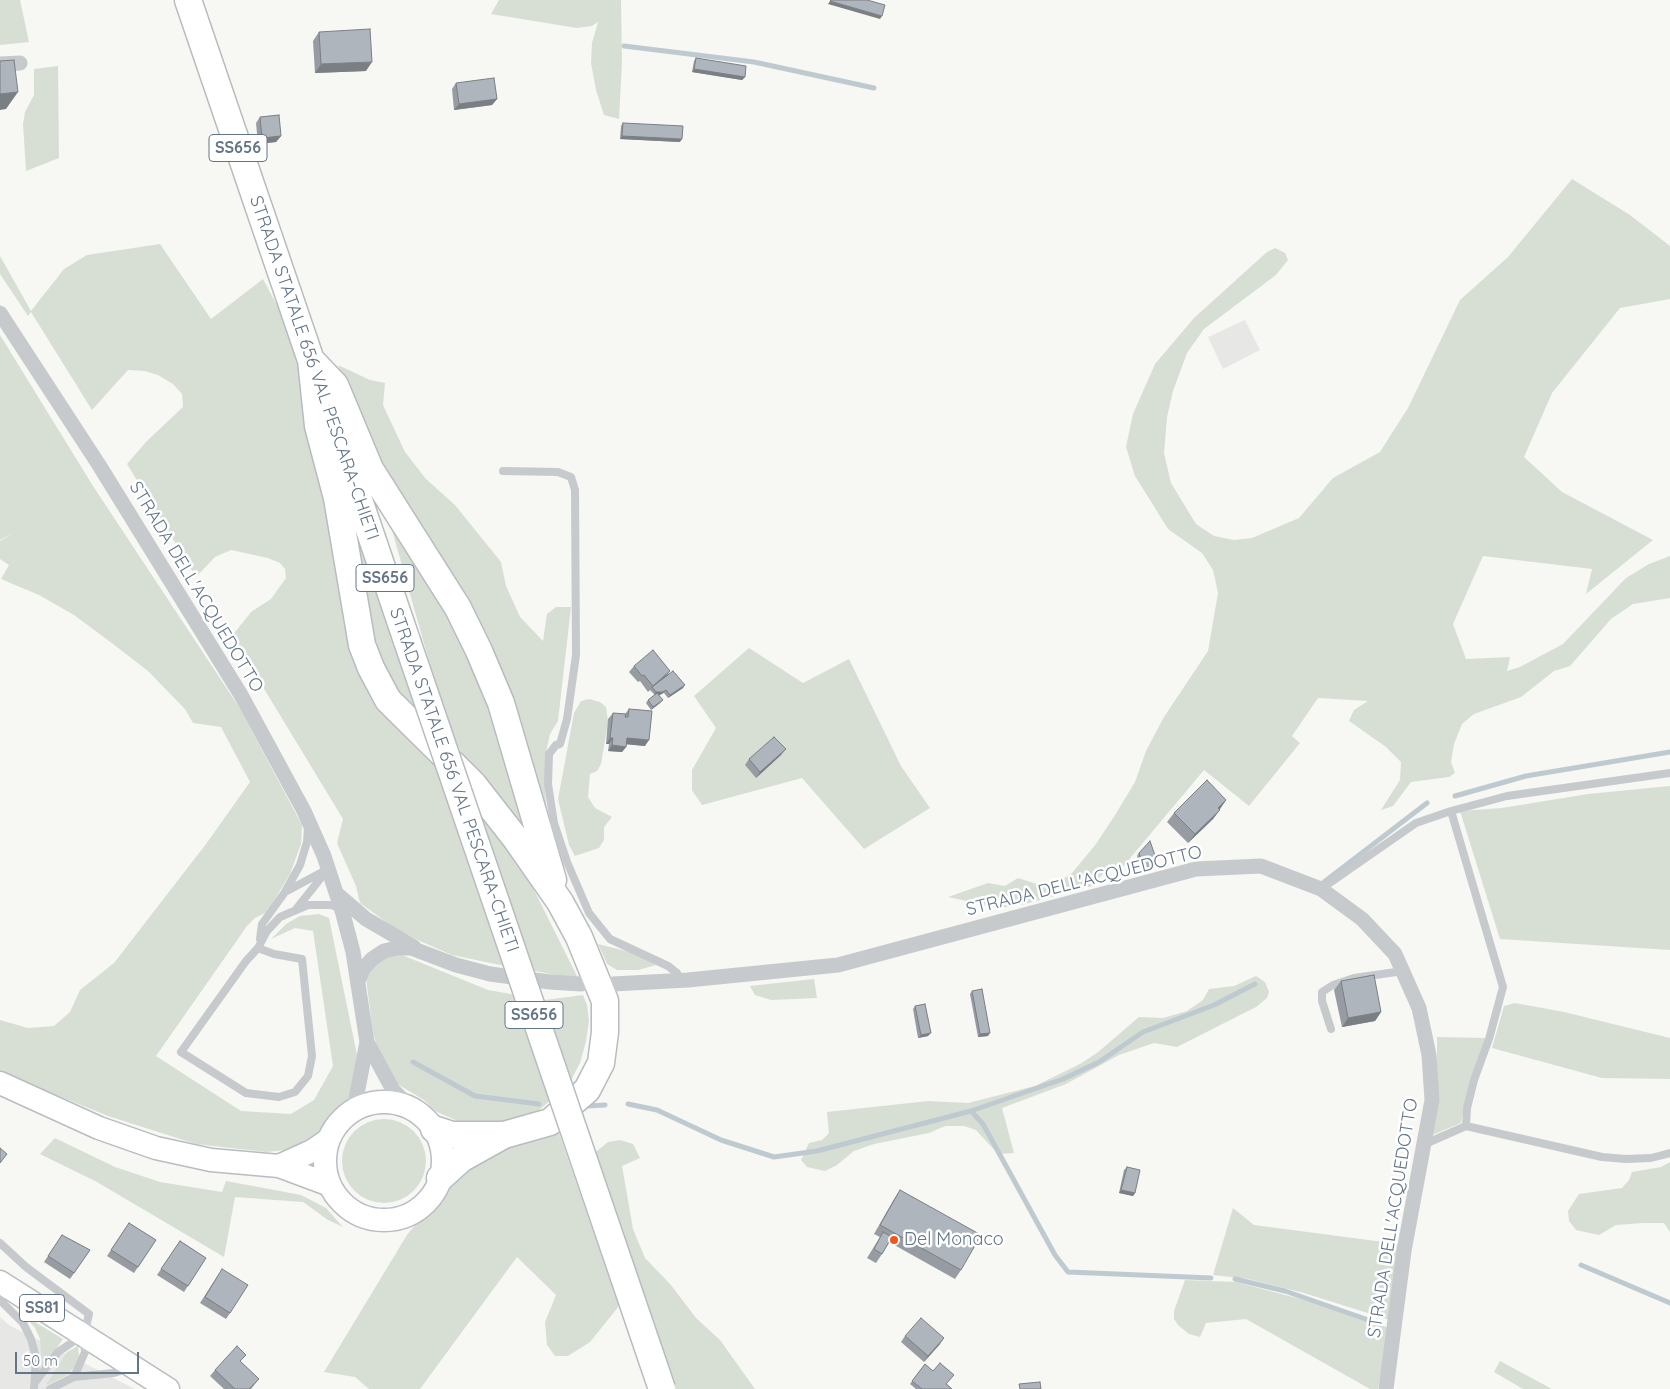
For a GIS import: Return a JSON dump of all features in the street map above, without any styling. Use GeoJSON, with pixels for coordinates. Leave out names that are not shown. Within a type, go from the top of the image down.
{"type":"FeatureCollection","features":[{"type":"Feature","properties":{"kind":"highway","name":"STRADA STATALE 656 VAL PESCARA-CHIETI"},"geometry":{"type":"LineString","coordinates":[[188,0],[662,1389]]}},
{"type":"Feature","properties":{"kind":"highway"},"geometry":{"type":"LineString","coordinates":[[311,360],[335,385],[370,469],[458,608],[479,651],[501,703],[560,902]]}},
{"type":"Feature","properties":{"kind":"highway"},"geometry":{"type":"LineString","coordinates":[[311,360],[318,426],[337,498],[362,645],[370,668],[388,700],[473,784],[516,838],[560,902],[579,937],[605,1002],[605,1032],[601,1063],[587,1090],[550,1122],[504,1135],[461,1159],[440,1178]]}},
{"type":"Feature","properties":{"kind":"highway"},"geometry":{"type":"LineString","coordinates":[[434,1129],[452,1135],[504,1135]]}},
{"type":"Feature","properties":{"kind":"main road"},"geometry":{"type":"LineString","coordinates":[[0,1083],[99,1128],[156,1148],[211,1160],[280,1166],[330,1185]]}},
{"type":"Feature","properties":{"kind":"main road"},"geometry":{"type":"LineString","coordinates":[[373,1102],[393,1102],[412,1109],[424,1117],[434,1129],[441,1144],[443,1161],[440,1178],[431,1196],[416,1210],[391,1219],[377,1220],[358,1214],[341,1202],[330,1185],[325,1170],[324,1155],[328,1140],[343,1117],[354,1109],[373,1102]]}},
{"type":"Feature","properties":{"kind":"main road"},"geometry":{"type":"LineString","coordinates":[[280,1166],[312,1151],[328,1140]]}},
{"type":"Feature","properties":{"kind":"main road","name":"SS81"},"geometry":{"type":"LineString","coordinates":[[0,1282],[168,1389]]}},
{"type":"Feature","properties":{"kind":"street"},"geometry":{"type":"LineString","coordinates":[[0,64],[20,62]]}},
{"type":"Feature","properties":{"kind":"street","name":"STRADA DELL'ACQUEDOTTO"},"geometry":{"type":"LineString","coordinates":[[0,313],[99,465],[241,695],[309,823],[339,901],[358,981],[367,1042],[354,1109]]}},
{"type":"Feature","properties":{"kind":"street","name":"STRADA DELL'ACQUEDOTTO"},"geometry":{"type":"LineString","coordinates":[[613,984],[680,980],[838,965],[1196,869],[1261,866],[1322,889],[1362,919],[1395,954],[1419,1008],[1429,1055],[1432,1100],[1404,1251],[1386,1389]]}},
{"type":"Feature","properties":{"kind":"street","name":"STRADA DELL'ACQUEDOTTO"},"geometry":{"type":"LineString","coordinates":[[339,901],[424,953]]}},
{"type":"Feature","properties":{"kind":"street","name":"STRADA DELL'ACQUEDOTTO"},"geometry":{"type":"LineString","coordinates":[[358,981],[368,964],[384,951],[397,948],[411,948],[456,965],[490,974],[581,984]]}},
{"type":"Feature","properties":{"kind":"street","name":"STRADA DELL'ACQUEDOTTO"},"geometry":{"type":"LineString","coordinates":[[367,1042],[393,1090],[412,1109]]}},
{"type":"Feature","properties":{"kind":"lane"},"geometry":{"type":"LineString","coordinates":[[503,471],[558,472],[572,477],[575,490],[576,655],[567,719],[560,744],[556,745],[549,754],[548,784],[554,823],[567,862],[589,913],[610,938],[668,966],[677,973],[680,980]]}},
{"type":"Feature","properties":{"kind":"lane"},"geometry":{"type":"LineString","coordinates":[[1322,889],[1416,823],[1451,811],[1507,796],[1670,773]]}},
{"type":"Feature","properties":{"kind":"lane"},"geometry":{"type":"LineString","coordinates":[[1451,811],[1503,987],[1489,1039],[1474,1080],[1467,1108],[1466,1126]]}},
{"type":"Feature","properties":{"kind":"lane"},"geometry":{"type":"LineString","coordinates":[[258,948],[262,924],[285,892],[300,865],[307,842],[309,823]]}},
{"type":"Feature","properties":{"kind":"lane"},"geometry":{"type":"LineString","coordinates":[[285,892],[328,869]]}},
{"type":"Feature","properties":{"kind":"lane"},"geometry":{"type":"LineString","coordinates":[[297,908],[328,869]]}},
{"type":"Feature","properties":{"kind":"lane"},"geometry":{"type":"LineString","coordinates":[[258,948],[274,954],[302,959],[312,1056],[308,1076],[295,1092],[279,1097],[246,1093],[181,1052],[246,961],[258,948],[267,931],[280,917],[297,908],[339,901]]}},
{"type":"Feature","properties":{"kind":"lane"},"geometry":{"type":"LineString","coordinates":[[1332,1029],[1322,1001],[1322,992],[1334,985],[1354,978],[1403,972]]}},
{"type":"Feature","properties":{"kind":"lane"},"geometry":{"type":"LineString","coordinates":[[1423,1145],[1466,1126],[1602,1157],[1626,1159],[1651,1158],[1670,1153]]}},
{"type":"Feature","properties":{"kind":"lane"},"geometry":{"type":"LineString","coordinates":[[0,1244],[26,1267],[89,1314],[84,1335],[85,1352],[74,1377]]}},
{"type":"Feature","properties":{"kind":"lane"},"geometry":{"type":"LineString","coordinates":[[0,1300],[23,1323],[31,1339],[36,1358],[35,1385]]}},
{"type":"Feature","properties":{"kind":"lane"},"geometry":{"type":"LineString","coordinates":[[35,1385],[58,1352],[68,1343],[84,1335]]}},
{"type":"Feature","properties":{"kind":"lane"},"geometry":{"type":"LineString","coordinates":[[50,1389],[74,1377],[114,1373],[134,1367]]}},
{"type":"Feature","properties":{"kind":"shaded area"},"geometry":{"type":"Polygon","coordinates":[[[0,0],[20,0],[29,42],[0,45],[0,0]]]}},
{"type":"Feature","properties":{"kind":"shaded area"},"geometry":{"type":"Polygon","coordinates":[[[499,0],[621,0],[622,62],[619,119],[604,115],[596,90],[591,63],[592,43],[598,22],[592,26],[577,28],[491,14],[499,0]]]}},
{"type":"Feature","properties":{"kind":"shaded area"},"geometry":{"type":"Polygon","coordinates":[[[58,66],[59,158],[26,171],[23,124],[25,112],[34,95],[34,69],[58,66]]]}},
{"type":"Feature","properties":{"kind":"shaded area"},"geometry":{"type":"Polygon","coordinates":[[[1572,179],[1630,215],[1670,246],[1670,299],[1620,308],[1552,393],[1524,457],[1562,492],[1653,540],[1586,594],[1592,569],[1483,556],[1453,624],[1466,659],[1510,657],[1507,671],[1520,667],[1563,644],[1626,578],[1649,564],[1670,556],[1670,598],[1633,604],[1611,619],[1570,666],[1554,671],[1521,697],[1474,714],[1462,724],[1454,744],[1451,762],[1455,773],[1449,777],[1411,782],[1393,806],[1381,810],[1400,780],[1401,762],[1386,747],[1349,721],[1354,710],[1368,701],[1318,698],[1292,736],[1300,743],[1249,806],[1204,770],[1121,869],[1106,870],[1092,886],[1025,904],[999,908],[948,897],[988,883],[1005,886],[1018,878],[1040,885],[1063,879],[1072,873],[1096,844],[1115,815],[1135,782],[1146,751],[1164,717],[1208,651],[1218,593],[1213,570],[1202,553],[1168,529],[1135,476],[1126,447],[1133,414],[1155,364],[1194,318],[1267,252],[1275,248],[1285,253],[1288,260],[1276,275],[1204,329],[1187,353],[1173,391],[1167,417],[1164,453],[1171,483],[1196,524],[1214,536],[1234,540],[1252,538],[1299,518],[1333,478],[1380,452],[1408,408],[1460,300],[1508,257],[1572,179]]]}},
{"type":"Feature","properties":{"kind":"shaded area"},"geometry":{"type":"Polygon","coordinates":[[[160,244],[211,319],[263,279],[288,326],[304,376],[348,641],[434,750],[510,967],[452,955],[393,927],[360,903],[356,886],[337,843],[343,819],[232,636],[251,612],[271,599],[286,578],[285,569],[280,563],[268,558],[231,550],[215,557],[196,577],[127,464],[146,442],[183,407],[182,394],[173,384],[158,375],[145,371],[128,370],[92,410],[31,312],[28,316],[0,274],[0,256],[31,311],[64,269],[87,255],[160,244]]]}},
{"type":"Feature","properties":{"kind":"shaded area"},"geometry":{"type":"Polygon","coordinates":[[[1245,320],[1260,350],[1223,369],[1208,337],[1245,320]]]}},
{"type":"Feature","properties":{"kind":"shaded area"},"geometry":{"type":"Polygon","coordinates":[[[0,335],[93,486],[239,707],[302,825],[301,844],[290,874],[275,899],[265,913],[255,918],[247,926],[156,1056],[241,1111],[291,1114],[314,1100],[333,1066],[313,931],[295,928],[271,939],[286,924],[300,916],[319,914],[329,918],[357,1055],[351,1095],[345,1109],[330,1127],[287,1150],[266,1152],[196,1144],[108,1116],[0,1072],[0,1020],[28,1028],[54,1026],[70,1012],[80,990],[114,963],[206,844],[250,782],[221,727],[193,723],[185,709],[148,671],[113,644],[74,615],[39,595],[1,579],[9,565],[0,559],[0,541],[13,533],[0,540],[0,335]]]}},
{"type":"Feature","properties":{"kind":"shaded area"},"geometry":{"type":"Polygon","coordinates":[[[338,365],[370,380],[385,383],[383,405],[405,452],[426,479],[455,505],[501,562],[506,586],[520,617],[543,641],[547,614],[556,607],[571,607],[558,721],[550,734],[545,757],[548,823],[384,470],[338,365]]]}},
{"type":"Feature","properties":{"kind":"shaded area"},"geometry":{"type":"Polygon","coordinates":[[[351,516],[421,709],[405,703],[379,667],[351,516]]]}},
{"type":"Feature","properties":{"kind":"shaded area"},"geometry":{"type":"Polygon","coordinates":[[[390,523],[476,660],[541,861],[491,799],[449,732],[390,523]]]}},
{"type":"Feature","properties":{"kind":"shaded area"},"geometry":{"type":"Polygon","coordinates":[[[749,648],[803,683],[849,659],[901,766],[930,808],[864,849],[802,778],[702,805],[692,790],[692,770],[716,728],[694,696],[749,648]]]}},
{"type":"Feature","properties":{"kind":"shaded area"},"geometry":{"type":"Polygon","coordinates":[[[589,699],[600,702],[606,707],[608,722],[601,764],[597,771],[590,774],[588,797],[595,808],[612,817],[604,827],[604,840],[599,848],[575,856],[569,845],[558,799],[574,713],[581,701],[589,699]]]}},
{"type":"Feature","properties":{"kind":"shaded area"},"geometry":{"type":"Polygon","coordinates":[[[469,784],[523,868],[577,976],[559,976],[531,970],[469,784]]]}},
{"type":"Feature","properties":{"kind":"shaded area"},"geometry":{"type":"Polygon","coordinates":[[[1670,786],[1670,950],[1500,939],[1460,811],[1502,808],[1588,794],[1670,786]]]}},
{"type":"Feature","properties":{"kind":"shaded area"},"geometry":{"type":"Polygon","coordinates":[[[598,944],[634,953],[656,965],[638,970],[617,970],[607,964],[598,944]]]}},
{"type":"Feature","properties":{"kind":"shaded area"},"geometry":{"type":"Polygon","coordinates":[[[402,955],[488,990],[545,1000],[583,995],[587,1005],[589,1021],[586,1041],[580,1063],[569,1084],[538,1111],[520,1118],[469,1126],[435,1111],[424,1100],[399,1085],[383,1065],[373,1033],[366,978],[371,965],[386,956],[402,955]]]}},
{"type":"Feature","properties":{"kind":"shaded area"},"geometry":{"type":"Polygon","coordinates":[[[1256,976],[1265,982],[1269,992],[1267,998],[1256,1007],[1177,1047],[1154,1043],[1119,1055],[1066,1084],[1002,1108],[1014,1153],[998,1154],[976,1130],[964,1126],[945,1126],[929,1133],[874,1144],[854,1151],[837,1165],[825,1171],[807,1167],[801,1160],[809,1143],[822,1140],[829,1133],[827,1112],[928,1101],[968,1103],[1035,1086],[1080,1064],[1097,1053],[1139,1017],[1163,1018],[1187,1011],[1203,1000],[1209,989],[1234,986],[1256,976]]]}},
{"type":"Feature","properties":{"kind":"shaded area"},"geometry":{"type":"Polygon","coordinates":[[[814,979],[817,998],[771,1000],[755,995],[750,986],[814,979]]]}},
{"type":"Feature","properties":{"kind":"shaded area"},"geometry":{"type":"Polygon","coordinates":[[[1515,1003],[1564,1012],[1670,1038],[1670,1079],[1602,1078],[1492,1048],[1504,1006],[1515,1003]]]}},
{"type":"Feature","properties":{"kind":"shaded area"},"geometry":{"type":"Polygon","coordinates":[[[1437,1037],[1486,1038],[1466,1097],[1461,1123],[1430,1136],[1437,1083],[1437,1037]]]}},
{"type":"Feature","properties":{"kind":"shaded area"},"geometry":{"type":"Polygon","coordinates":[[[384,1119],[400,1122],[414,1131],[423,1145],[426,1161],[423,1177],[414,1191],[400,1200],[384,1203],[368,1200],[354,1191],[345,1177],[342,1161],[345,1145],[354,1131],[368,1122],[384,1119]]]}},
{"type":"Feature","properties":{"kind":"shaded area"},"geometry":{"type":"Polygon","coordinates":[[[558,1130],[619,1306],[590,1342],[568,1356],[555,1356],[547,1345],[545,1322],[556,1295],[517,1257],[420,1389],[369,1389],[355,1377],[324,1372],[407,1235],[453,1179],[497,1150],[558,1130]]]}},
{"type":"Feature","properties":{"kind":"shaded area"},"geometry":{"type":"Polygon","coordinates":[[[55,1138],[115,1167],[160,1182],[222,1192],[226,1181],[301,1195],[326,1208],[343,1227],[328,1220],[303,1202],[235,1197],[224,1257],[97,1182],[40,1154],[55,1138]]]}},
{"type":"Feature","properties":{"kind":"shaded area"},"geometry":{"type":"Polygon","coordinates":[[[620,1140],[633,1144],[640,1158],[622,1166],[633,1229],[645,1258],[671,1285],[696,1318],[720,1340],[755,1389],[672,1389],[593,1154],[608,1142],[620,1140]]]}},
{"type":"Feature","properties":{"kind":"shaded area"},"geometry":{"type":"Polygon","coordinates":[[[1670,1162],[1670,1232],[1664,1223],[1643,1223],[1616,1225],[1599,1235],[1576,1230],[1569,1221],[1568,1211],[1579,1194],[1622,1188],[1629,1180],[1632,1172],[1661,1167],[1670,1162]]]}},
{"type":"Feature","properties":{"kind":"shaded area"},"geometry":{"type":"Polygon","coordinates":[[[1233,1208],[1254,1225],[1399,1244],[1390,1320],[1304,1293],[1248,1279],[1213,1275],[1233,1208]]]}},
{"type":"Feature","properties":{"kind":"shaded area"},"geometry":{"type":"Polygon","coordinates":[[[1185,1280],[1236,1282],[1327,1306],[1389,1328],[1378,1389],[1370,1389],[1246,1319],[1206,1323],[1200,1337],[1189,1334],[1174,1319],[1174,1311],[1185,1280]]]}},
{"type":"Feature","properties":{"kind":"shaded area"},"geometry":{"type":"Polygon","coordinates":[[[25,1316],[63,1339],[42,1369],[40,1339],[35,1328],[25,1316]]]}},
{"type":"Feature","properties":{"kind":"shaded area"},"geometry":{"type":"Polygon","coordinates":[[[0,1317],[9,1325],[135,1389],[0,1389],[0,1317]]]}},
{"type":"Feature","properties":{"kind":"shaded area"},"geometry":{"type":"Polygon","coordinates":[[[78,1346],[79,1356],[75,1366],[65,1376],[46,1385],[67,1352],[78,1346]]]}},
{"type":"Feature","properties":{"kind":"shaded area"},"geometry":{"type":"Polygon","coordinates":[[[1500,1361],[1552,1389],[1523,1389],[1494,1372],[1500,1361]]]}},
{"type":"Feature","properties":{"kind":"building"},"geometry":{"type":"Polygon","coordinates":[[[831,0],[867,0],[885,5],[882,16],[831,0]]]}},
{"type":"Feature","properties":{"kind":"building"},"geometry":{"type":"Polygon","coordinates":[[[370,29],[372,62],[321,64],[319,32],[370,29]]]}},
{"type":"Feature","properties":{"kind":"building"},"geometry":{"type":"Polygon","coordinates":[[[696,58],[746,66],[745,77],[694,69],[696,58]]]}},
{"type":"Feature","properties":{"kind":"building"},"geometry":{"type":"Polygon","coordinates":[[[14,60],[18,92],[0,94],[0,61],[14,60]]]}},
{"type":"Feature","properties":{"kind":"building"},"geometry":{"type":"Polygon","coordinates":[[[494,78],[497,99],[459,104],[456,83],[494,78]]]}},
{"type":"Feature","properties":{"kind":"building"},"geometry":{"type":"Polygon","coordinates":[[[279,115],[281,136],[262,138],[260,117],[279,115]]]}},
{"type":"Feature","properties":{"kind":"building"},"geometry":{"type":"Polygon","coordinates":[[[623,123],[683,126],[682,139],[622,136],[623,123]]]}},
{"type":"Feature","properties":{"kind":"building"},"geometry":{"type":"Polygon","coordinates":[[[653,650],[670,671],[653,686],[634,666],[653,650]]]}},
{"type":"Feature","properties":{"kind":"building"},"geometry":{"type":"Polygon","coordinates":[[[673,671],[685,685],[670,695],[666,690],[656,692],[652,687],[673,671]]]}},
{"type":"Feature","properties":{"kind":"building"},"geometry":{"type":"Polygon","coordinates":[[[657,693],[663,700],[653,707],[648,700],[657,693]]]}},
{"type":"Feature","properties":{"kind":"building"},"geometry":{"type":"Polygon","coordinates":[[[629,709],[652,711],[649,740],[627,738],[626,747],[612,745],[613,738],[610,738],[613,713],[626,714],[625,717],[628,717],[629,709]]]}},
{"type":"Feature","properties":{"kind":"building"},"geometry":{"type":"Polygon","coordinates":[[[774,737],[786,749],[760,772],[749,759],[774,737]]]}},
{"type":"Feature","properties":{"kind":"building"},"geometry":{"type":"Polygon","coordinates":[[[1207,780],[1226,800],[1218,808],[1220,810],[1195,834],[1174,813],[1207,780]]]}},
{"type":"Feature","properties":{"kind":"building"},"geometry":{"type":"Polygon","coordinates":[[[1150,841],[1158,864],[1144,868],[1139,853],[1150,841]]]}},
{"type":"Feature","properties":{"kind":"building"},"geometry":{"type":"Polygon","coordinates":[[[1374,975],[1381,1012],[1348,1018],[1341,981],[1374,975]]]}},
{"type":"Feature","properties":{"kind":"building"},"geometry":{"type":"Polygon","coordinates":[[[982,989],[990,1033],[980,1034],[972,991],[982,989]]]}},
{"type":"Feature","properties":{"kind":"building"},"geometry":{"type":"Polygon","coordinates":[[[925,1004],[931,1033],[921,1035],[915,1006],[925,1004]]]}},
{"type":"Feature","properties":{"kind":"building"},"geometry":{"type":"Polygon","coordinates":[[[0,1148],[7,1154],[0,1163],[0,1148]]]}},
{"type":"Feature","properties":{"kind":"building"},"geometry":{"type":"Polygon","coordinates":[[[1127,1167],[1140,1170],[1135,1193],[1121,1190],[1127,1167]]]}},
{"type":"Feature","properties":{"kind":"building"},"geometry":{"type":"Polygon","coordinates":[[[900,1190],[981,1235],[961,1270],[880,1225],[900,1190]]]}},
{"type":"Feature","properties":{"kind":"building"},"geometry":{"type":"Polygon","coordinates":[[[129,1223],[156,1240],[138,1267],[111,1250],[129,1223]]]}},
{"type":"Feature","properties":{"kind":"building"},"geometry":{"type":"Polygon","coordinates":[[[883,1232],[892,1237],[882,1254],[874,1249],[883,1232]]]}},
{"type":"Feature","properties":{"kind":"building"},"geometry":{"type":"Polygon","coordinates":[[[62,1235],[90,1250],[74,1273],[48,1256],[62,1235]]]}},
{"type":"Feature","properties":{"kind":"building"},"geometry":{"type":"Polygon","coordinates":[[[180,1241],[206,1258],[188,1286],[161,1269],[180,1241]]]}},
{"type":"Feature","properties":{"kind":"building"},"geometry":{"type":"Polygon","coordinates":[[[222,1269],[248,1285],[230,1313],[205,1297],[222,1269]]]}},
{"type":"Feature","properties":{"kind":"building"},"geometry":{"type":"Polygon","coordinates":[[[921,1318],[944,1338],[928,1356],[905,1336],[921,1318]]]}},
{"type":"Feature","properties":{"kind":"building"},"geometry":{"type":"Polygon","coordinates":[[[237,1346],[246,1355],[240,1361],[259,1379],[249,1389],[235,1389],[215,1370],[237,1346]]]}},
{"type":"Feature","properties":{"kind":"building"},"geometry":{"type":"Polygon","coordinates":[[[940,1363],[954,1375],[946,1384],[952,1389],[922,1389],[912,1381],[925,1364],[933,1371],[940,1363]]]}},
{"type":"Feature","properties":{"kind":"building"},"geometry":{"type":"Polygon","coordinates":[[[1040,1382],[1041,1389],[1020,1389],[1019,1384],[1040,1382]]]}},
{"type":"Feature","properties":{"kind":"waterway"},"geometry":{"type":"LineString","coordinates":[[624,46],[754,62],[874,88]]}},
{"type":"Feature","properties":{"kind":"waterway"},"geometry":{"type":"LineString","coordinates":[[1455,796],[1526,776],[1670,752]]}},
{"type":"Feature","properties":{"kind":"waterway"},"geometry":{"type":"LineString","coordinates":[[1324,882],[1427,803]]}},
{"type":"Feature","properties":{"kind":"waterway"},"geometry":{"type":"LineString","coordinates":[[628,1104],[657,1110],[721,1140],[774,1157],[817,1151],[971,1111],[1063,1079],[1099,1062],[1143,1032],[1214,1005],[1255,984]]}},
{"type":"Feature","properties":{"kind":"waterway"},"geometry":{"type":"LineString","coordinates":[[413,1062],[475,1096],[539,1104]]}},
{"type":"Feature","properties":{"kind":"waterway"},"geometry":{"type":"LineString","coordinates":[[587,1106],[605,1105]]}},
{"type":"Feature","properties":{"kind":"waterway"},"geometry":{"type":"LineString","coordinates":[[971,1111],[983,1124],[1055,1255],[1068,1272],[1211,1278]]}},
{"type":"Feature","properties":{"kind":"waterway"},"geometry":{"type":"LineString","coordinates":[[1581,1265],[1670,1303]]}},
{"type":"Feature","properties":{"kind":"waterway"},"geometry":{"type":"LineString","coordinates":[[1235,1279],[1285,1291],[1380,1324]]}},
{"type":"Feature","properties":{"kind":"place","name":"Del Monaco"},"geometry":{"type":"Point","coordinates":[894,1240]}}]}
